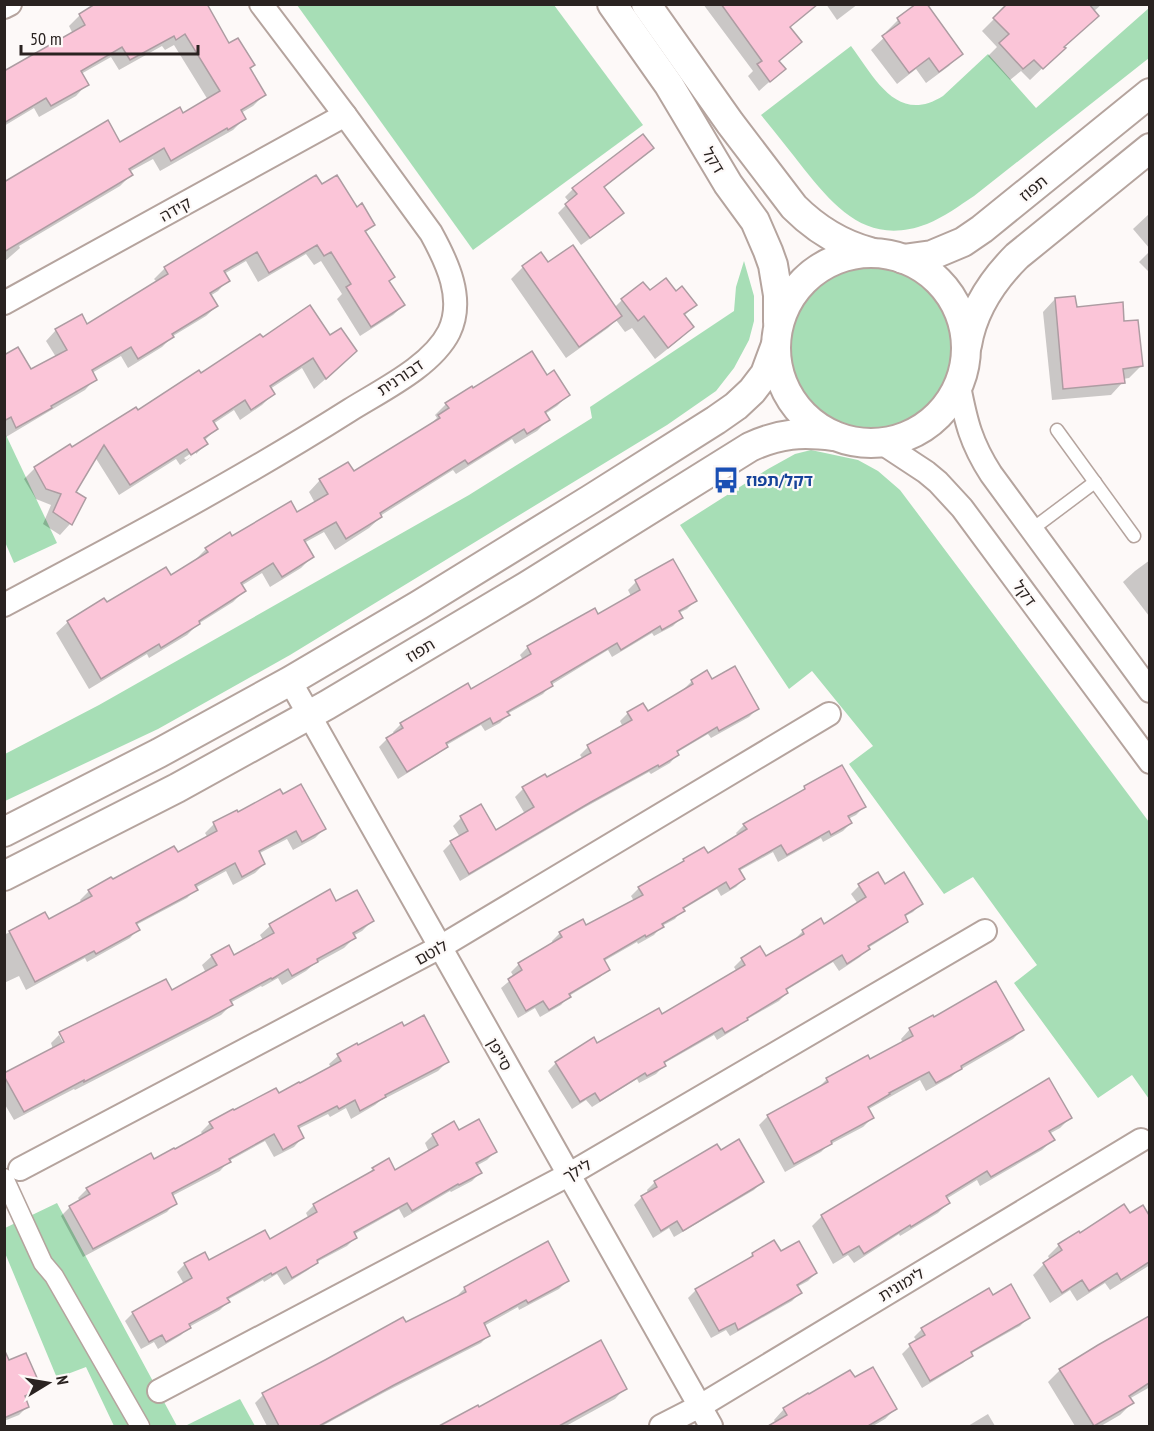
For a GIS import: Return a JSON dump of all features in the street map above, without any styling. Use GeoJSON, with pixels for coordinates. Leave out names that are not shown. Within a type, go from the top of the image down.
{"type":"FeatureCollection","features":[{"type":"Feature","properties":{"kind":"street"},"geometry":{"type":"LineString","coordinates":[[4,7],[10,4]]}},
{"type":"Feature","properties":{"kind":"street","name":"דבורנית"},"geometry":{"type":"LineString","coordinates":[[4,605],[116,546],[240,476],[394,382],[419,366],[438,349],[450,331],[455,311],[454,291],[450,271],[431,233],[261,4]]}},
{"type":"Feature","properties":{"kind":"street","name":"דקל"},"geometry":{"type":"LineString","coordinates":[[612,4],[669,85],[762,236],[776,280],[778,309],[776,338]]}},
{"type":"Feature","properties":{"kind":"street","name":"דקל"},"geometry":{"type":"LineString","coordinates":[[646,4],[730,123],[795,207],[827,235],[872,253]]}},
{"type":"Feature","properties":{"kind":"street","name":"תפוז"},"geometry":{"type":"LineString","coordinates":[[903,259],[932,255],[963,242],[1149,93]]}},
{"type":"Feature","properties":{"kind":"street","name":"קידה"},"geometry":{"type":"LineString","coordinates":[[4,303],[345,115]]}},
{"type":"Feature","properties":{"kind":"street"},"geometry":{"type":"LineString","coordinates":[[776,338],[777,366],[783,385],[792,402],[818,428],[851,442],[870,444],[908,437],[939,416],[950,402],[959,386],[969,335],[979,307],[986,293],[1005,268],[1149,148]]}},
{"type":"Feature","properties":{"kind":"street"},"geometry":{"type":"LineString","coordinates":[[4,832],[159,753],[290,681],[506,552],[716,420],[752,391],[765,374],[783,311],[792,295],[804,280],[834,260],[853,254],[872,253],[903,259],[924,269],[950,295],[959,312],[966,350]]}},
{"type":"Feature","properties":{"kind":"street"},"geometry":{"type":"LineString","coordinates":[[959,386],[965,419],[976,449],[991,474],[1149,691]]}},
{"type":"Feature","properties":{"kind":"street","name":"תפוז"},"geometry":{"type":"LineString","coordinates":[[4,876],[168,793],[310,715],[510,596],[750,447],[785,435],[806,433],[834,436]]}},
{"type":"Feature","properties":{"kind":"street","name":"דקל"},"geometry":{"type":"LineString","coordinates":[[882,443],[926,472],[962,508],[1149,762]]}},
{"type":"Feature","properties":{"kind":"street","name":"סייפן"},"geometry":{"type":"LineString","coordinates":[[290,681],[711,1426]]}},
{"type":"Feature","properties":{"kind":"street","name":"לוטם"},"geometry":{"type":"LineString","coordinates":[[12,1174],[440,947],[830,714]]}},
{"type":"Feature","properties":{"kind":"street","name":"לילך"},"geometry":{"type":"LineString","coordinates":[[159,1391],[568,1175],[985,931]]}},
{"type":"Feature","properties":{"kind":"street","name":"לימונית"},"geometry":{"type":"LineString","coordinates":[[661,1426],[700,1406],[1141,1140]]}},
{"type":"Feature","properties":{"kind":"street"},"geometry":{"type":"LineString","coordinates":[[12,1174],[43,1263],[54,1276],[140,1426]]}},
{"type":"Feature","properties":{"kind":"lane"},"geometry":{"type":"LineString","coordinates":[[1057,430],[1134,536]]}},
{"type":"Feature","properties":{"kind":"lane"},"geometry":{"type":"LineString","coordinates":[[1031,530],[1095,482]]}},
{"type":"Feature","properties":{"kind":"green space"},"geometry":{"type":"Polygon","coordinates":[[[297,5],[554,5],[643,125],[473,250],[297,5]]]}},
{"type":"Feature","properties":{"kind":"green space"},"geometry":{"type":"Polygon","coordinates":[[[1149,8],[1149,58],[974,196],[927,224],[906,230],[871,227],[842,210],[804,169],[761,115],[851,46],[879,84],[900,101],[913,105],[927,103],[943,96],[988,54],[1036,108],[1149,8]]]}},
{"type":"Feature","properties":{"kind":"green space"},"geometry":{"type":"Polygon","coordinates":[[[871,260],[905,267],[920,275],[933,286],[944,299],[952,314],[959,348],[952,382],[944,397],[933,410],[920,421],[905,429],[871,436],[837,429],[822,421],[809,410],[798,397],[790,382],[783,348],[790,314],[798,299],[809,286],[822,275],[837,267],[871,260]]]}},
{"type":"Feature","properties":{"kind":"green space"},"geometry":{"type":"Polygon","coordinates":[[[744,261],[754,296],[754,321],[749,340],[734,368],[716,391],[667,425],[290,655],[158,729],[5,801],[5,754],[99,705],[469,495],[592,418],[590,407],[734,311],[736,287],[744,261]]]}},
{"type":"Feature","properties":{"kind":"green space"},"geometry":{"type":"Polygon","coordinates":[[[5,433],[57,543],[14,563],[5,542],[5,433]]]}},
{"type":"Feature","properties":{"kind":"green space"},"geometry":{"type":"Polygon","coordinates":[[[811,450],[858,460],[878,471],[900,490],[1149,822],[1149,1099],[1132,1075],[1098,1098],[1014,983],[1037,965],[973,877],[944,894],[849,764],[873,746],[812,671],[789,689],[680,525],[768,469],[795,454],[811,450]]]}},
{"type":"Feature","properties":{"kind":"green space"},"geometry":{"type":"Polygon","coordinates":[[[57,1203],[177,1426],[114,1426],[86,1367],[57,1378],[5,1253],[5,1228],[57,1203]]]}},
{"type":"Feature","properties":{"kind":"green space"},"geometry":{"type":"Polygon","coordinates":[[[240,1399],[255,1426],[185,1426],[240,1399]]]}},
{"type":"Feature","properties":{"kind":"building"},"geometry":{"type":"Polygon","coordinates":[[[95,4],[207,4],[229,43],[238,38],[255,65],[250,68],[266,95],[241,110],[246,119],[228,130],[227,128],[171,161],[164,148],[129,169],[133,175],[4,252],[4,182],[108,120],[120,142],[180,107],[183,113],[220,91],[185,34],[176,40],[174,36],[130,60],[122,47],[81,71],[89,85],[51,106],[46,98],[4,123],[4,71],[85,25],[79,14],[95,4]]]}},
{"type":"Feature","properties":{"kind":"building"},"geometry":{"type":"Polygon","coordinates":[[[721,4],[818,4],[790,27],[802,42],[779,61],[786,69],[770,82],[757,64],[762,61],[721,4]]]}},
{"type":"Feature","properties":{"kind":"building"},"geometry":{"type":"Polygon","coordinates":[[[916,4],[927,4],[963,54],[939,72],[929,58],[909,73],[882,36],[900,23],[897,18],[916,4]]]}},
{"type":"Feature","properties":{"kind":"building"},"geometry":{"type":"Polygon","coordinates":[[[1007,4],[1089,4],[1099,16],[1043,69],[1034,60],[1023,69],[999,43],[1009,34],[993,18],[1007,4]]]}},
{"type":"Feature","properties":{"kind":"building"},"geometry":{"type":"Polygon","coordinates":[[[643,134],[654,148],[604,187],[624,213],[590,238],[565,204],[577,194],[572,188],[643,134]]]}},
{"type":"Feature","properties":{"kind":"building"},"geometry":{"type":"Polygon","coordinates":[[[316,175],[322,184],[337,175],[357,207],[362,203],[375,225],[365,231],[395,277],[389,281],[405,305],[371,327],[346,287],[351,284],[331,252],[324,256],[317,245],[269,273],[257,252],[224,271],[230,281],[210,293],[218,306],[172,334],[174,337],[138,359],[131,347],[92,370],[97,380],[16,428],[11,417],[4,421],[4,355],[18,347],[31,369],[67,350],[55,329],[82,314],[87,324],[168,274],[164,267],[316,175]]]}},
{"type":"Feature","properties":{"kind":"building"},"geometry":{"type":"Polygon","coordinates":[[[573,245],[622,316],[579,347],[522,266],[541,252],[548,262],[573,245]]]}},
{"type":"Feature","properties":{"kind":"building"},"geometry":{"type":"Polygon","coordinates":[[[666,278],[676,291],[682,286],[697,305],[684,314],[694,327],[668,348],[644,316],[638,321],[621,299],[643,282],[650,290],[666,278]]]}},
{"type":"Feature","properties":{"kind":"building"},"geometry":{"type":"Polygon","coordinates":[[[1075,296],[1077,307],[1123,302],[1124,321],[1138,320],[1143,366],[1123,369],[1125,383],[1063,389],[1055,298],[1075,296]]]}},
{"type":"Feature","properties":{"kind":"building"},"geometry":{"type":"Polygon","coordinates":[[[310,305],[330,335],[341,328],[357,351],[326,379],[313,358],[270,386],[275,394],[251,410],[245,400],[213,421],[218,429],[204,438],[208,444],[191,455],[187,449],[130,485],[104,445],[76,492],[86,498],[72,525],[53,512],[61,494],[46,489],[34,467],[70,444],[72,447],[136,407],[138,410],[199,370],[201,373],[260,334],[263,337],[310,305]]]}},
{"type":"Feature","properties":{"kind":"building"},"geometry":{"type":"Polygon","coordinates":[[[532,351],[547,375],[554,370],[570,395],[545,412],[550,420],[527,434],[524,429],[468,464],[465,460],[380,513],[382,517],[346,539],[336,522],[304,540],[314,557],[282,577],[273,563],[241,583],[246,591],[199,621],[200,624],[161,648],[159,644],[101,679],[67,621],[104,598],[107,602],[166,567],[171,575],[208,552],[205,548],[230,532],[232,536],[291,501],[297,512],[328,494],[319,479],[348,462],[354,471],[440,418],[438,415],[449,408],[445,403],[532,351]]]}},
{"type":"Feature","properties":{"kind":"building"},"geometry":{"type":"Polygon","coordinates":[[[673,559],[697,601],[679,611],[683,618],[662,630],[660,626],[621,650],[617,643],[551,682],[553,686],[507,712],[510,715],[493,724],[490,718],[446,743],[448,747],[407,772],[386,738],[403,728],[400,723],[468,683],[471,689],[531,654],[527,646],[595,608],[598,614],[640,590],[635,580],[673,559]]]}},
{"type":"Feature","properties":{"kind":"building"},"geometry":{"type":"Polygon","coordinates":[[[735,666],[759,709],[719,731],[717,727],[677,751],[679,755],[659,767],[658,765],[591,802],[469,874],[450,841],[468,831],[460,816],[481,804],[496,830],[534,807],[522,787],[545,774],[547,777],[591,753],[587,745],[632,720],[627,712],[643,703],[648,711],[693,684],[691,680],[707,670],[712,679],[735,666]]]}},
{"type":"Feature","properties":{"kind":"building"},"geometry":{"type":"Polygon","coordinates":[[[842,765],[866,807],[848,816],[852,823],[831,835],[829,831],[787,855],[781,845],[739,869],[745,879],[730,889],[726,882],[683,908],[685,911],[662,924],[664,927],[646,937],[645,935],[604,959],[610,970],[569,994],[571,997],[549,1010],[543,1001],[526,1011],[508,979],[522,970],[518,963],[562,937],[559,932],[583,919],[586,925],[643,895],[638,887],[704,847],[708,853],[747,829],[743,824],[842,765]]]}},
{"type":"Feature","properties":{"kind":"building"},"geometry":{"type":"Polygon","coordinates":[[[301,784],[326,829],[302,842],[296,831],[259,851],[265,864],[242,877],[235,863],[195,885],[198,890],[136,923],[140,930],[96,954],[94,951],[35,982],[9,931],[45,912],[49,919],[92,896],[88,890],[111,877],[113,879],[174,846],[178,852],[217,831],[213,822],[237,810],[238,812],[280,789],[283,794],[301,784]]]}},
{"type":"Feature","properties":{"kind":"building"},"geometry":{"type":"Polygon","coordinates":[[[878,872],[885,884],[904,872],[923,904],[905,915],[908,922],[868,946],[870,949],[847,964],[842,955],[786,989],[788,993],[747,1018],[748,1020],[725,1033],[722,1028],[664,1062],[666,1066],[647,1076],[645,1073],[600,1101],[595,1093],[580,1102],[555,1062],[594,1037],[597,1043],[659,1008],[662,1014],[745,965],[741,958],[760,946],[766,956],[804,934],[802,930],[821,918],[824,924],[866,897],[858,884],[878,872]]]}},
{"type":"Feature","properties":{"kind":"building"},"geometry":{"type":"Polygon","coordinates":[[[330,889],[336,901],[357,890],[374,921],[353,933],[356,938],[317,959],[318,962],[292,976],[288,969],[230,1000],[233,1005],[209,1018],[24,1112],[4,1073],[64,1042],[59,1032],[166,979],[172,990],[217,965],[211,955],[229,945],[234,955],[274,933],[269,924],[330,889]]]}},
{"type":"Feature","properties":{"kind":"building"},"geometry":{"type":"Polygon","coordinates":[[[996,981],[1024,1030],[936,1083],[929,1072],[889,1093],[868,1107],[874,1118],[794,1164],[767,1115],[828,1082],[826,1078],[868,1055],[870,1059],[913,1036],[909,1028],[933,1015],[934,1017],[996,981]]]}},
{"type":"Feature","properties":{"kind":"building"},"geometry":{"type":"Polygon","coordinates":[[[424,1015],[449,1062],[385,1095],[386,1097],[360,1111],[355,1100],[339,1109],[337,1106],[298,1126],[304,1138],[283,1150],[274,1134],[229,1159],[231,1162],[172,1193],[177,1204],[93,1249],[69,1206],[90,1194],[86,1188],[151,1153],[154,1159],[175,1149],[213,1128],[209,1122],[233,1109],[276,1088],[279,1093],[300,1083],[341,1061],[337,1054],[357,1043],[358,1045],[402,1022],[404,1026],[424,1015]]]}},
{"type":"Feature","properties":{"kind":"building"},"geometry":{"type":"Polygon","coordinates":[[[1049,1078],[1072,1118],[1049,1131],[1055,1140],[991,1177],[987,1171],[946,1196],[950,1203],[864,1254],[859,1246],[843,1255],[821,1215],[1049,1078]]]}},
{"type":"Feature","properties":{"kind":"building"},"geometry":{"type":"Polygon","coordinates":[[[479,1119],[497,1152],[476,1163],[482,1173],[412,1211],[407,1203],[354,1232],[357,1238],[317,1260],[318,1263],[292,1278],[286,1267],[272,1275],[271,1273],[227,1298],[230,1302],[189,1324],[191,1328],[166,1342],[162,1335],[149,1342],[132,1312],[192,1278],[184,1263],[205,1252],[209,1260],[265,1230],[270,1239],[317,1212],[313,1204],[374,1170],[372,1168],[389,1158],[395,1170],[438,1145],[432,1134],[454,1121],[459,1130],[479,1119]]]}},
{"type":"Feature","properties":{"kind":"building"},"geometry":{"type":"Polygon","coordinates":[[[739,1139],[764,1182],[683,1231],[677,1221],[661,1231],[641,1196],[657,1187],[654,1181],[717,1144],[721,1150],[739,1139]]]}},
{"type":"Feature","properties":{"kind":"building"},"geometry":{"type":"Polygon","coordinates":[[[1124,1204],[1130,1213],[1143,1205],[1149,1215],[1149,1262],[1121,1280],[1117,1273],[1089,1291],[1082,1280],[1062,1293],[1043,1263],[1062,1250],[1058,1244],[1079,1231],[1080,1233],[1124,1204]]]}},
{"type":"Feature","properties":{"kind":"building"},"geometry":{"type":"Polygon","coordinates":[[[774,1240],[781,1251],[799,1241],[817,1273],[797,1285],[802,1293],[738,1330],[735,1323],[719,1331],[695,1289],[753,1256],[752,1253],[774,1240]]]}},
{"type":"Feature","properties":{"kind":"building"},"geometry":{"type":"Polygon","coordinates":[[[548,1241],[569,1281],[528,1303],[526,1300],[484,1323],[490,1336],[319,1426],[279,1426],[262,1393],[403,1317],[406,1322],[466,1292],[464,1287],[548,1241]]]}},
{"type":"Feature","properties":{"kind":"building"},"geometry":{"type":"Polygon","coordinates":[[[1011,1284],[1030,1318],[971,1352],[973,1356],[930,1381],[909,1344],[925,1335],[921,1328],[989,1288],[993,1295],[1011,1284]]]}},
{"type":"Feature","properties":{"kind":"building"},"geometry":{"type":"Polygon","coordinates":[[[1149,1316],[1149,1383],[1129,1396],[1134,1403],[1094,1426],[1059,1369],[1149,1316]]]}},
{"type":"Feature","properties":{"kind":"building"},"geometry":{"type":"Polygon","coordinates":[[[601,1340],[627,1389],[559,1426],[439,1426],[478,1405],[479,1407],[601,1340]]]}},
{"type":"Feature","properties":{"kind":"building"},"geometry":{"type":"Polygon","coordinates":[[[4,1349],[9,1360],[26,1353],[42,1389],[25,1396],[29,1407],[4,1418],[4,1349]]]}},
{"type":"Feature","properties":{"kind":"building"},"geometry":{"type":"Polygon","coordinates":[[[873,1367],[897,1409],[868,1426],[768,1426],[787,1415],[783,1408],[808,1393],[850,1370],[855,1377],[873,1367]]]}},
{"type":"Feature","properties":{"kind":"place","name":"דקל/תפוז"},"geometry":{"type":"Point","coordinates":[726,480]}}]}
